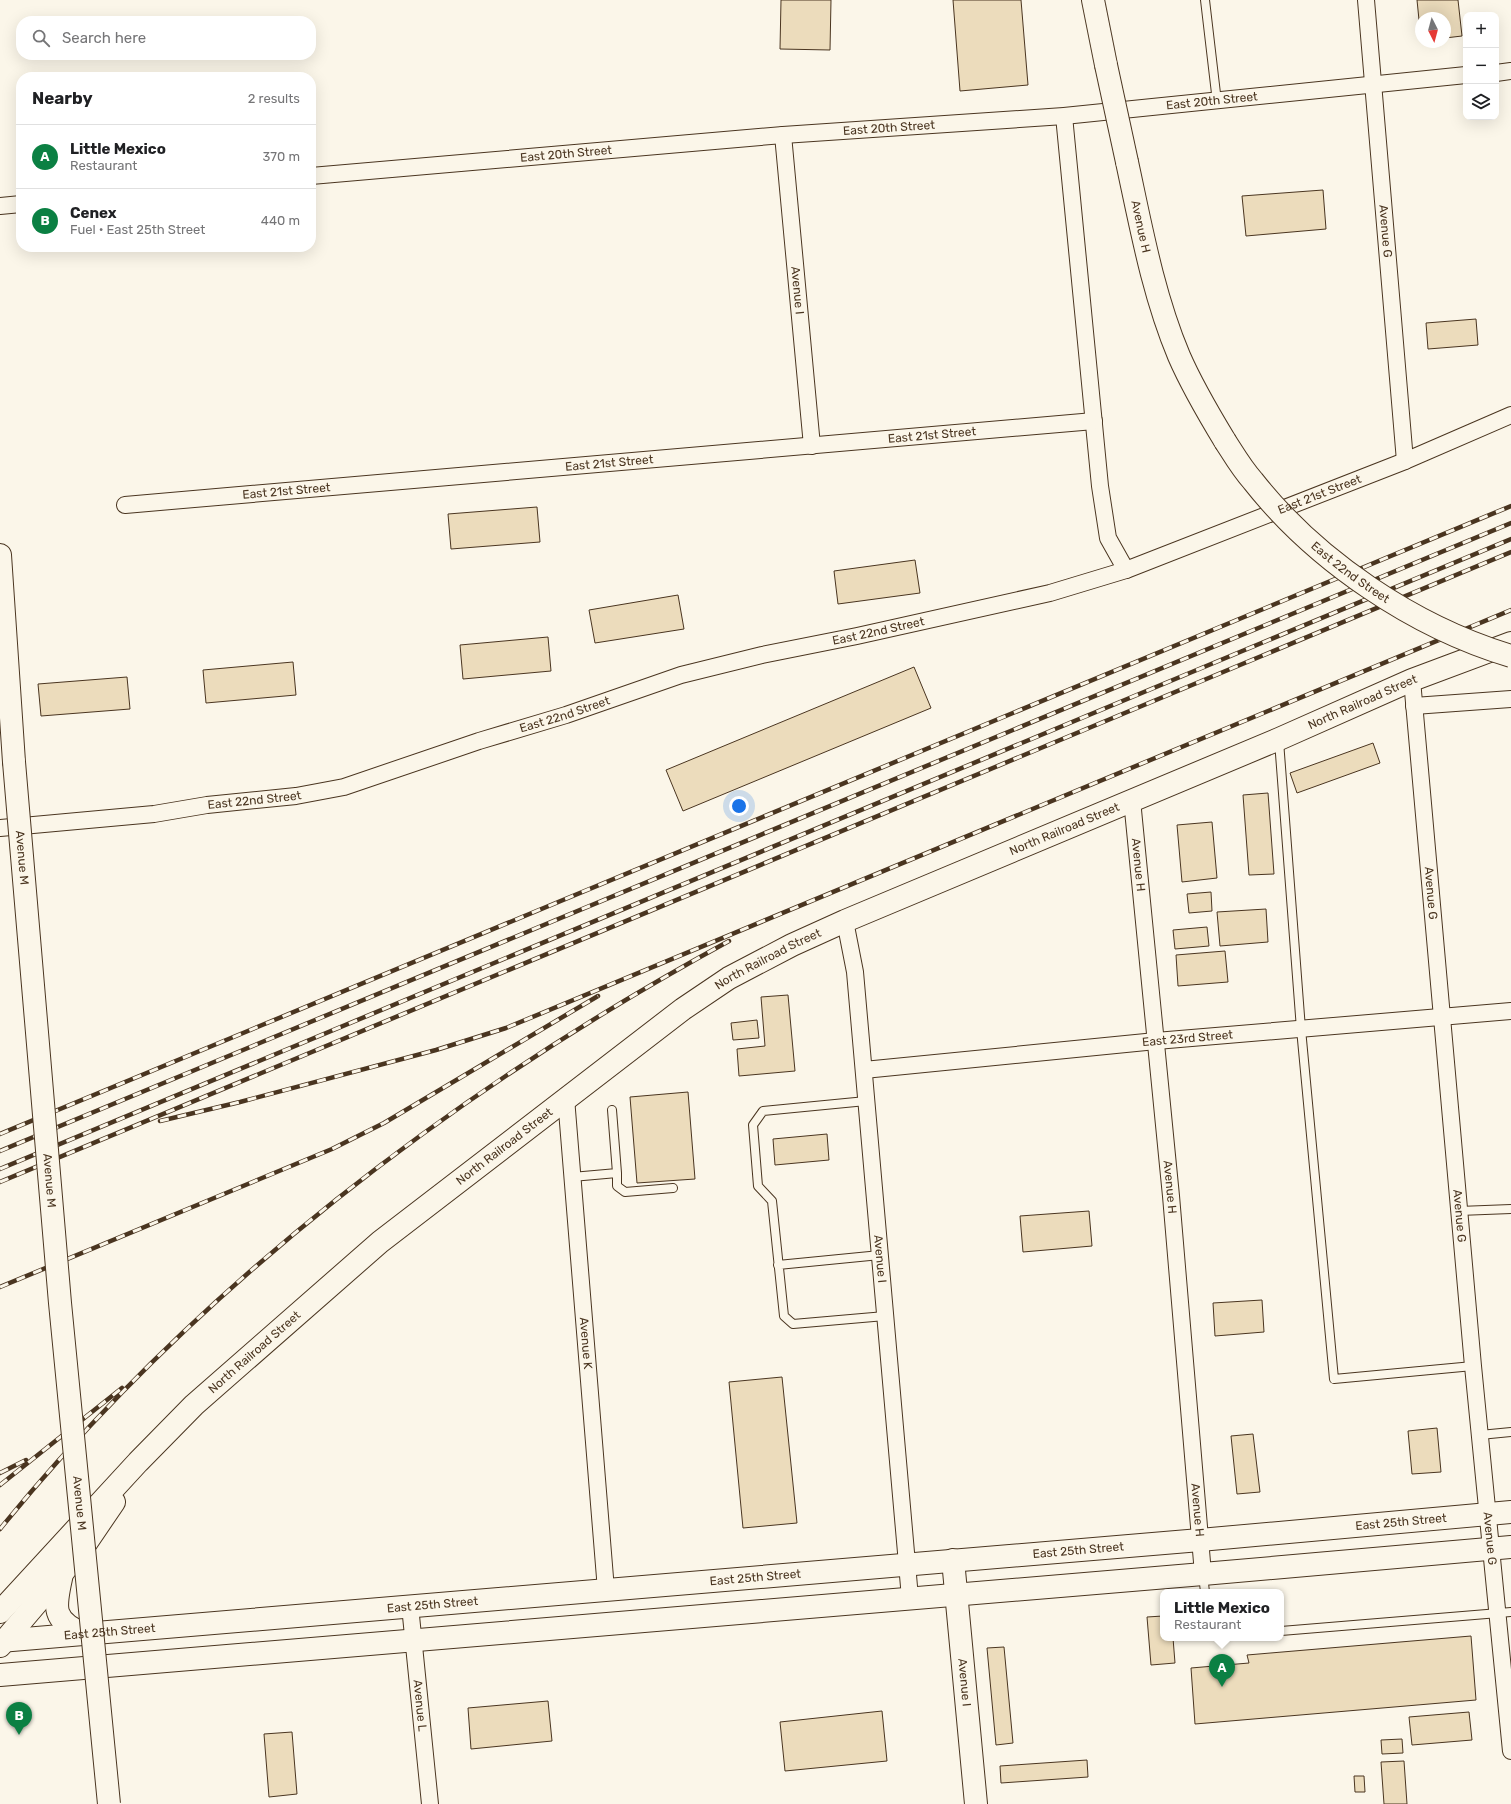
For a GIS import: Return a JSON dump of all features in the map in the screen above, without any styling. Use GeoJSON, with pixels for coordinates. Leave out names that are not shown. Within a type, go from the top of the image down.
{"type":"FeatureCollection","features":[{"type":"Feature","properties":{"kind":"main road","name":"Avenue H"},"geometry":{"type":"LineString","coordinates":[[1093,0],[1152,276],[1178,355],[1200,400],[1225,441]]}},
{"type":"Feature","properties":{"kind":"main road","name":"East 22nd Street"},"geometry":{"type":"LineString","coordinates":[[1225,441],[1252,481],[1279,511],[1329,558],[1392,602],[1426,622],[1467,641],[1511,656]]}},
{"type":"Feature","properties":{"kind":"main road","name":"Avenue M"},"geometry":{"type":"LineString","coordinates":[[0,555],[14,762],[60,1303],[109,1804]]}},
{"type":"Feature","properties":{"kind":"main road","name":"North Railroad Street"},"geometry":{"type":"LineString","coordinates":[[138,1462],[194,1405],[380,1242],[683,1009],[729,978],[792,945],[845,921],[1279,739],[1412,680],[1511,643]]}},
{"type":"Feature","properties":{"kind":"main road"},"geometry":{"type":"LineString","coordinates":[[1,1643],[62,1574],[99,1527],[138,1462]]}},
{"type":"Feature","properties":{"kind":"main road"},"geometry":{"type":"LineString","coordinates":[[0,1612],[138,1462]]}},
{"type":"Feature","properties":{"kind":"main road","name":"East 25th Street"},"geometry":{"type":"LineString","coordinates":[[1,1643],[84,1634],[1200,1540],[1511,1512]]}},
{"type":"Feature","properties":{"kind":"main road"},"geometry":{"type":"LineString","coordinates":[[0,1676],[956,1594],[1204,1583],[1501,1548]]}},
{"type":"Feature","properties":{"kind":"main road","name":"Avenue I"},"geometry":{"type":"LineString","coordinates":[[953,1560],[976,1804]]}},
{"type":"Feature","properties":{"kind":"main road"},"geometry":{"type":"LineString","coordinates":[[62,1574],[56,1601],[58,1613],[63,1622],[70,1628],[84,1634]]}},
{"type":"Feature","properties":{"kind":"street","name":"Avenue G"},"geometry":{"type":"LineString","coordinates":[[1366,0],[1405,461]]}},
{"type":"Feature","properties":{"kind":"street"},"geometry":{"type":"LineString","coordinates":[[1499,73],[1511,71]]}},
{"type":"Feature","properties":{"kind":"street","name":"East 20th Street"},"geometry":{"type":"LineString","coordinates":[[316,176],[783,135],[1064,116],[1217,102],[1463,75]]}},
{"type":"Feature","properties":{"kind":"street"},"geometry":{"type":"LineString","coordinates":[[1064,116],[1100,486],[1108,538],[1126,570]]}},
{"type":"Feature","properties":{"kind":"street","name":"Avenue I"},"geometry":{"type":"LineString","coordinates":[[783,135],[812,446]]}},
{"type":"Feature","properties":{"kind":"street"},"geometry":{"type":"LineString","coordinates":[[0,206],[16,204]]}},
{"type":"Feature","properties":{"kind":"street","name":"East 21st Street"},"geometry":{"type":"LineString","coordinates":[[1126,570],[1405,461],[1511,415]]}},
{"type":"Feature","properties":{"kind":"street","name":"East 21st Street"},"geometry":{"type":"LineString","coordinates":[[125,505],[1094,421]]}},
{"type":"Feature","properties":{"kind":"street","name":"East 22nd Street"},"geometry":{"type":"LineString","coordinates":[[0,828],[154,814],[207,805],[296,796],[344,788],[479,740],[566,715],[681,675],[762,655],[857,636],[1050,593],[1126,570]]}},
{"type":"Feature","properties":{"kind":"street","name":"Avenue G"},"geometry":{"type":"LineString","coordinates":[[1412,680],[1441,1016],[1488,1514],[1501,1548],[1511,1751]]}},
{"type":"Feature","properties":{"kind":"street"},"geometry":{"type":"LineString","coordinates":[[1414,706],[1511,699]]}},
{"type":"Feature","properties":{"kind":"street","name":"Avenue H"},"geometry":{"type":"LineString","coordinates":[[1132,800],[1171,1204],[1204,1583]]}},
{"type":"Feature","properties":{"kind":"street","name":"Avenue I"},"geometry":{"type":"LineString","coordinates":[[845,921],[855,972],[910,1598]]}},
{"type":"Feature","properties":{"kind":"street","name":"East 23rd Street"},"geometry":{"type":"LineString","coordinates":[[864,1070],[1156,1041],[1511,1011]]}},
{"type":"Feature","properties":{"kind":"street","name":"Avenue K"},"geometry":{"type":"LineString","coordinates":[[566,1098],[606,1590]]}},
{"type":"Feature","properties":{"kind":"street","name":"Avenue L"},"geometry":{"type":"LineString","coordinates":[[410,1606],[430,1804]]}},
{"type":"Feature","properties":{"kind":"lane"},"geometry":{"type":"LineString","coordinates":[[1205,0],[1217,102]]}},
{"type":"Feature","properties":{"kind":"lane"},"geometry":{"type":"LineString","coordinates":[[1279,739],[1301,1029],[1334,1380],[1473,1366]]}},
{"type":"Feature","properties":{"kind":"lane"},"geometry":{"type":"LineString","coordinates":[[866,1101],[763,1110],[753,1125],[758,1186],[772,1201],[784,1316],[793,1324],[885,1316]]}},
{"type":"Feature","properties":{"kind":"lane"},"geometry":{"type":"LineString","coordinates":[[612,1110],[617,1186],[625,1192],[674,1188]]}},
{"type":"Feature","properties":{"kind":"lane"},"geometry":{"type":"LineString","coordinates":[[572,1177],[617,1173]]}},
{"type":"Feature","properties":{"kind":"lane"},"geometry":{"type":"LineString","coordinates":[[1459,1211],[1511,1209]]}},
{"type":"Feature","properties":{"kind":"lane"},"geometry":{"type":"LineString","coordinates":[[778,1265],[880,1255]]}},
{"type":"Feature","properties":{"kind":"lane"},"geometry":{"type":"LineString","coordinates":[[1480,1435],[1511,1432]]}},
{"type":"Feature","properties":{"kind":"lane"},"geometry":{"type":"LineString","coordinates":[[1284,1631],[1504,1612]]}},
{"type":"Feature","properties":{"kind":"building"},"geometry":{"type":"Polygon","coordinates":[[[781,0],[831,0],[830,50],[780,49],[781,0]]]}},
{"type":"Feature","properties":{"kind":"building"},"geometry":{"type":"Polygon","coordinates":[[[953,0],[1021,0],[1028,85],[960,91],[953,0]]]}},
{"type":"Feature","properties":{"kind":"building"},"geometry":{"type":"Polygon","coordinates":[[[1417,0],[1458,0],[1462,36],[1451,37],[1451,12],[1418,12],[1417,0]]]}},
{"type":"Feature","properties":{"kind":"building"},"geometry":{"type":"Polygon","coordinates":[[[1323,190],[1326,229],[1246,236],[1242,196],[1323,190]]]}},
{"type":"Feature","properties":{"kind":"building"},"geometry":{"type":"Polygon","coordinates":[[[1476,319],[1478,345],[1428,349],[1426,323],[1476,319]]]}},
{"type":"Feature","properties":{"kind":"building"},"geometry":{"type":"Polygon","coordinates":[[[537,507],[540,542],[451,549],[448,514],[537,507]]]}},
{"type":"Feature","properties":{"kind":"building"},"geometry":{"type":"Polygon","coordinates":[[[915,560],[920,593],[838,604],[834,571],[915,560]]]}},
{"type":"Feature","properties":{"kind":"building"},"geometry":{"type":"Polygon","coordinates":[[[678,595],[684,629],[595,643],[589,610],[678,595]]]}},
{"type":"Feature","properties":{"kind":"building"},"geometry":{"type":"Polygon","coordinates":[[[548,637],[551,671],[463,679],[460,645],[548,637]]]}},
{"type":"Feature","properties":{"kind":"building"},"geometry":{"type":"Polygon","coordinates":[[[293,662],[296,695],[206,703],[203,670],[293,662]]]}},
{"type":"Feature","properties":{"kind":"building"},"geometry":{"type":"Polygon","coordinates":[[[914,667],[931,708],[683,811],[666,770],[914,667]]]}},
{"type":"Feature","properties":{"kind":"building"},"geometry":{"type":"Polygon","coordinates":[[[127,677],[130,709],[41,716],[38,684],[127,677]]]}},
{"type":"Feature","properties":{"kind":"building"},"geometry":{"type":"Polygon","coordinates":[[[1373,743],[1380,763],[1297,793],[1290,773],[1373,743]]]}},
{"type":"Feature","properties":{"kind":"building"},"geometry":{"type":"Polygon","coordinates":[[[1268,793],[1274,874],[1249,875],[1243,795],[1268,793]]]}},
{"type":"Feature","properties":{"kind":"building"},"geometry":{"type":"Polygon","coordinates":[[[1212,822],[1217,878],[1182,882],[1177,825],[1212,822]]]}},
{"type":"Feature","properties":{"kind":"building"},"geometry":{"type":"Polygon","coordinates":[[[1211,892],[1212,911],[1189,913],[1187,894],[1211,892]]]}},
{"type":"Feature","properties":{"kind":"building"},"geometry":{"type":"Polygon","coordinates":[[[1266,909],[1268,942],[1220,946],[1217,912],[1266,909]]]}},
{"type":"Feature","properties":{"kind":"building"},"geometry":{"type":"Polygon","coordinates":[[[1207,927],[1209,946],[1175,949],[1173,930],[1207,927]]]}},
{"type":"Feature","properties":{"kind":"building"},"geometry":{"type":"Polygon","coordinates":[[[1225,951],[1228,982],[1178,986],[1176,955],[1225,951]]]}},
{"type":"Feature","properties":{"kind":"building"},"geometry":{"type":"Polygon","coordinates":[[[788,995],[795,1071],[739,1076],[737,1049],[765,1046],[761,997],[788,995]]]}},
{"type":"Feature","properties":{"kind":"building"},"geometry":{"type":"Polygon","coordinates":[[[757,1020],[759,1038],[733,1040],[731,1023],[757,1020]]]}},
{"type":"Feature","properties":{"kind":"building"},"geometry":{"type":"Polygon","coordinates":[[[688,1092],[695,1179],[637,1183],[630,1097],[688,1092]]]}},
{"type":"Feature","properties":{"kind":"building"},"geometry":{"type":"Polygon","coordinates":[[[827,1134],[829,1160],[775,1165],[773,1139],[827,1134]]]}},
{"type":"Feature","properties":{"kind":"building"},"geometry":{"type":"Polygon","coordinates":[[[1089,1211],[1092,1246],[1023,1252],[1020,1216],[1089,1211]]]}},
{"type":"Feature","properties":{"kind":"building"},"geometry":{"type":"Polygon","coordinates":[[[1262,1300],[1264,1332],[1215,1336],[1213,1303],[1262,1300]]]}},
{"type":"Feature","properties":{"kind":"building"},"geometry":{"type":"Polygon","coordinates":[[[782,1377],[797,1523],[743,1528],[729,1382],[782,1377]]]}},
{"type":"Feature","properties":{"kind":"building"},"geometry":{"type":"Polygon","coordinates":[[[1437,1428],[1441,1472],[1412,1474],[1408,1431],[1437,1428]]]}},
{"type":"Feature","properties":{"kind":"building"},"geometry":{"type":"Polygon","coordinates":[[[1253,1434],[1260,1492],[1237,1494],[1231,1436],[1253,1434]]]}},
{"type":"Feature","properties":{"kind":"building"},"geometry":{"type":"Polygon","coordinates":[[[1160,1616],[1160,1641],[1173,1641],[1175,1663],[1151,1665],[1147,1617],[1160,1616]]]}},
{"type":"Feature","properties":{"kind":"building"},"geometry":{"type":"Polygon","coordinates":[[[1471,1636],[1476,1700],[1195,1724],[1191,1668],[1249,1663],[1247,1655],[1471,1636]]]}},
{"type":"Feature","properties":{"kind":"building"},"geometry":{"type":"Polygon","coordinates":[[[1004,1647],[1013,1743],[996,1745],[987,1648],[1004,1647]]]}},
{"type":"Feature","properties":{"kind":"building"},"geometry":{"type":"Polygon","coordinates":[[[548,1701],[552,1741],[471,1749],[468,1708],[548,1701]]]}},
{"type":"Feature","properties":{"kind":"building"},"geometry":{"type":"Polygon","coordinates":[[[882,1711],[887,1761],[785,1771],[780,1722],[882,1711]]]}},
{"type":"Feature","properties":{"kind":"building"},"geometry":{"type":"Polygon","coordinates":[[[1469,1712],[1472,1740],[1412,1745],[1409,1717],[1469,1712]]]}},
{"type":"Feature","properties":{"kind":"building"},"geometry":{"type":"Polygon","coordinates":[[[292,1732],[297,1794],[269,1797],[264,1734],[292,1732]]]}},
{"type":"Feature","properties":{"kind":"building"},"geometry":{"type":"Polygon","coordinates":[[[1402,1739],[1403,1753],[1382,1754],[1381,1740],[1402,1739]]]}},
{"type":"Feature","properties":{"kind":"building"},"geometry":{"type":"Polygon","coordinates":[[[1087,1760],[1088,1777],[1001,1783],[1000,1766],[1087,1760]]]}},
{"type":"Feature","properties":{"kind":"building"},"geometry":{"type":"Polygon","coordinates":[[[1404,1761],[1407,1804],[1384,1804],[1381,1762],[1404,1761]]]}},
{"type":"Feature","properties":{"kind":"building"},"geometry":{"type":"Polygon","coordinates":[[[1354,1776],[1364,1776],[1365,1792],[1355,1792],[1354,1776]]]}},
{"type":"Feature","properties":{"kind":"railway"},"geometry":{"type":"LineString","coordinates":[[0,1134],[1511,506]]}},
{"type":"Feature","properties":{"kind":"railway"},"geometry":{"type":"LineString","coordinates":[[0,1151],[1511,523]]}},
{"type":"Feature","properties":{"kind":"railway"},"geometry":{"type":"LineString","coordinates":[[0,1169],[1511,539]]}},
{"type":"Feature","properties":{"kind":"railway"},"geometry":{"type":"LineString","coordinates":[[0,1182],[1511,552]]}},
{"type":"Feature","properties":{"kind":"railway"},"geometry":{"type":"LineString","coordinates":[[160,1121],[240,1102],[436,1050],[506,1028],[1511,610]]}},
{"type":"Feature","properties":{"kind":"railway"},"geometry":{"type":"LineString","coordinates":[[0,1529],[77,1440],[159,1355],[246,1275],[336,1200],[430,1129],[527,1062],[627,999],[729,941]]}},
{"type":"Feature","properties":{"kind":"railway"},"geometry":{"type":"LineString","coordinates":[[0,1287],[332,1149],[384,1123],[598,996]]}},
{"type":"Feature","properties":{"kind":"railway"},"geometry":{"type":"LineString","coordinates":[[0,1485],[122,1388]]}},
{"type":"Feature","properties":{"kind":"railway"},"geometry":{"type":"LineString","coordinates":[[0,1473],[26,1460]]}},
{"type":"Feature","properties":{"kind":"place","name":"Little Mexico"},"geometry":{"type":"Point","coordinates":[1222,1687]}},
{"type":"Feature","properties":{"kind":"place","name":"Cenex"},"geometry":{"type":"Point","coordinates":[19,1735]}}]}
